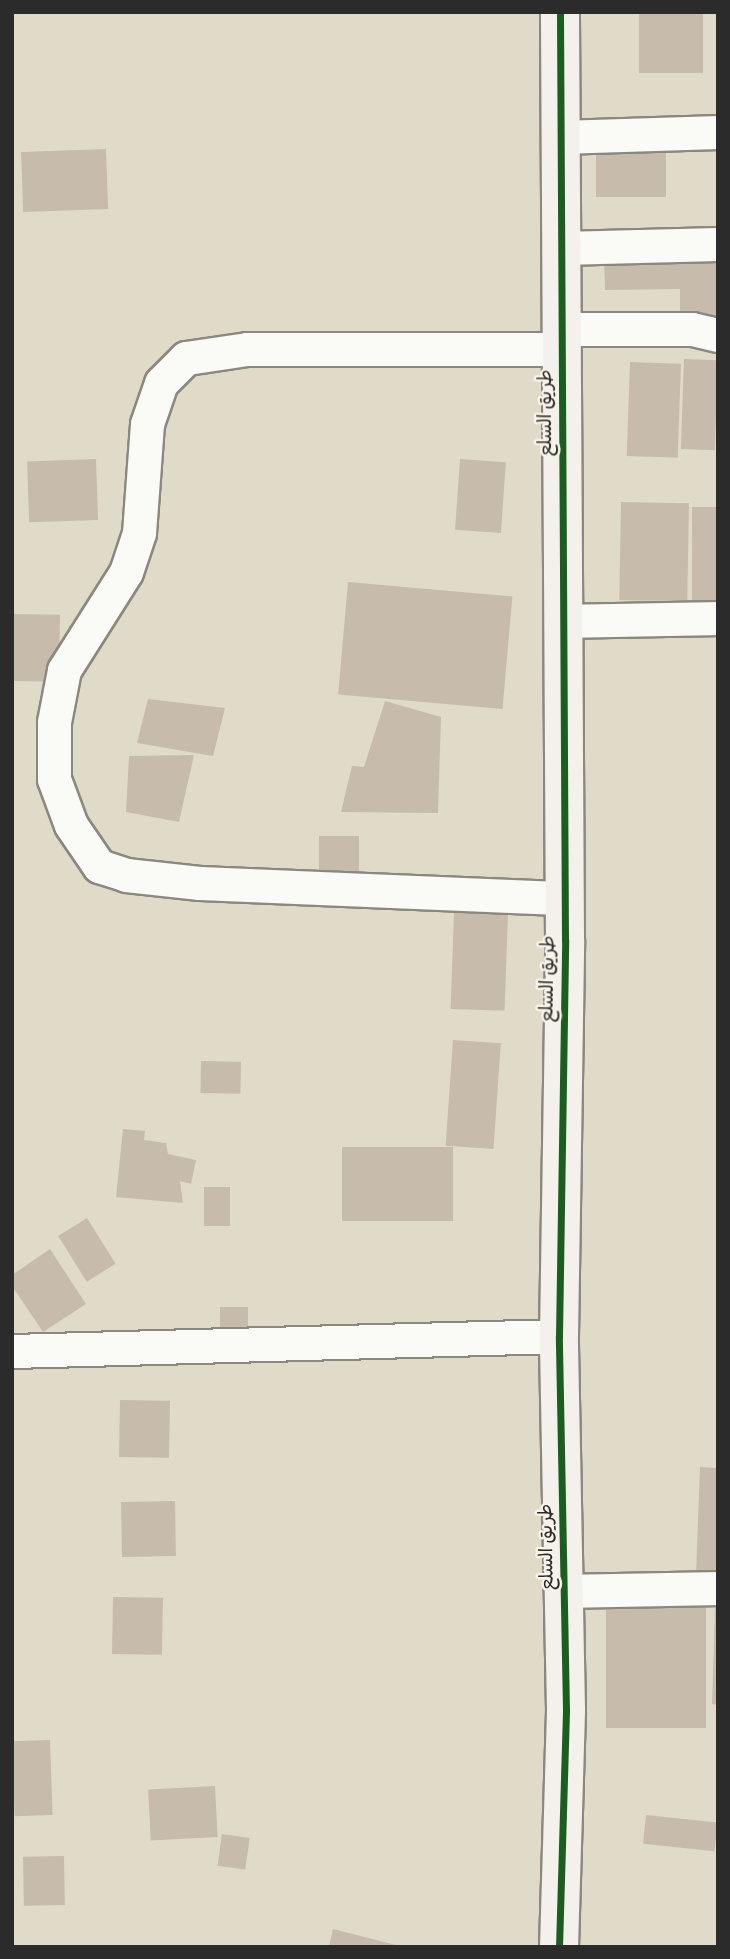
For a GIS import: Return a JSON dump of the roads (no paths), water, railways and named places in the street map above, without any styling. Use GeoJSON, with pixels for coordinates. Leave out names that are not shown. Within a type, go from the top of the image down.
{"type":"FeatureCollection","features":[{"type":"Feature","properties":{"kind":"street","name":"طريق السلع"},"geometry":{"type":"LineString","coordinates":[[559,1947],[566,1710],[559,1336],[565,898],[560,12]]}},
{"type":"Feature","properties":{"kind":"street"},"geometry":{"type":"LineString","coordinates":[[560,137],[718,132]]}},
{"type":"Feature","properties":{"kind":"street"},"geometry":{"type":"LineString","coordinates":[[561,248],[718,244]]}},
{"type":"Feature","properties":{"kind":"street"},"geometry":{"type":"LineString","coordinates":[[565,898],[200,883],[117,872],[99,866],[71,825],[54,779],[54,722],[64,670],[126,572],[139,533],[147,424],[161,383],[186,358],[247,349],[561,339],[692,329],[718,335]]}},
{"type":"Feature","properties":{"kind":"street"},"geometry":{"type":"LineString","coordinates":[[563,621],[718,618]]}},
{"type":"Feature","properties":{"kind":"street"},"geometry":{"type":"LineString","coordinates":[[12,1351],[559,1336]]}},
{"type":"Feature","properties":{"kind":"street"},"geometry":{"type":"LineString","coordinates":[[564,1591],[718,1588]]}}]}
